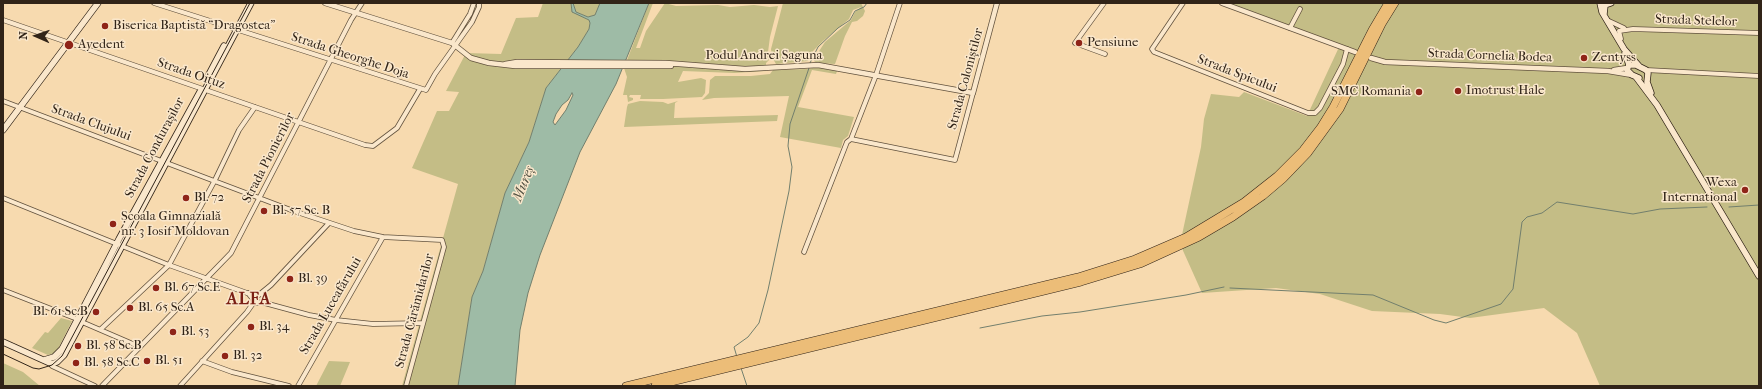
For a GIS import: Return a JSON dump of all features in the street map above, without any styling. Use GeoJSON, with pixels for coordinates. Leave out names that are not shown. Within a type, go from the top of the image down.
{"type":"FeatureCollection","features":[{"type":"Feature","properties":{"kind":"highway"},"geometry":{"type":"LineString","coordinates":[[749,360],[1090,273],[1146,254],[1199,230],[1233,210],[1264,187],[1288,165],[1309,142],[1334,107],[1372,30],[1388,3]]}},
{"type":"Feature","properties":{"kind":"highway"},"geometry":{"type":"LineString","coordinates":[[626,386],[723,366],[1087,281],[1145,262],[1208,232],[1241,212],[1270,191],[1315,145],[1331,123],[1344,101],[1378,32],[1395,3]]}},
{"type":"Feature","properties":{"kind":"highway"},"geometry":{"type":"LineString","coordinates":[[655,386],[723,366]]}},
{"type":"Feature","properties":{"kind":"main road"},"geometry":{"type":"LineString","coordinates":[[3,130],[98,3]]}},
{"type":"Feature","properties":{"kind":"main road","name":"Strada Condurașilor"},"geometry":{"type":"LineString","coordinates":[[54,366],[61,359],[120,244],[235,29],[247,3]]}},
{"type":"Feature","properties":{"kind":"main road","name":"Strada Condurașilor"},"geometry":{"type":"LineString","coordinates":[[235,29],[251,3]]}},
{"type":"Feature","properties":{"kind":"main road"},"geometry":{"type":"LineString","coordinates":[[1600,3],[1601,10],[1623,48],[1647,74],[1648,85],[1657,106]]}},
{"type":"Feature","properties":{"kind":"main road"},"geometry":{"type":"LineString","coordinates":[[1605,17],[1604,7],[1611,3]]}},
{"type":"Feature","properties":{"kind":"main road"},"geometry":{"type":"LineString","coordinates":[[1623,48],[1628,67],[1657,106],[1759,276]]}},
{"type":"Feature","properties":{"kind":"main road"},"geometry":{"type":"LineString","coordinates":[[1628,67],[1639,66]]}},
{"type":"Feature","properties":{"kind":"main road"},"geometry":{"type":"LineString","coordinates":[[1634,76],[1642,78],[1647,74]]}},
{"type":"Feature","properties":{"kind":"main road","name":"Strada Condurașilor"},"geometry":{"type":"LineString","coordinates":[[43,360],[52,358],[60,351],[80,321]]}},
{"type":"Feature","properties":{"kind":"main road"},"geometry":{"type":"LineString","coordinates":[[3,342],[54,366]]}},
{"type":"Feature","properties":{"kind":"street","name":"Strada Gheorghe Doja"},"geometry":{"type":"LineString","coordinates":[[154,3],[426,90],[454,44]]}},
{"type":"Feature","properties":{"kind":"street","name":"Podul Andrei Șaguna"},"geometry":{"type":"LineString","coordinates":[[325,3],[454,44],[474,59],[489,63],[676,65],[745,69],[812,65],[973,92]]}},
{"type":"Feature","properties":{"kind":"street","name":"Strada Pionierilor"},"geometry":{"type":"LineString","coordinates":[[102,386],[231,253],[362,3]]}},
{"type":"Feature","properties":{"kind":"street"},"geometry":{"type":"LineString","coordinates":[[454,44],[470,14],[474,3]]}},
{"type":"Feature","properties":{"kind":"street"},"geometry":{"type":"LineString","coordinates":[[454,44],[472,22],[479,7],[479,3]]}},
{"type":"Feature","properties":{"kind":"street"},"geometry":{"type":"LineString","coordinates":[[804,252],[847,142],[851,139],[876,75],[900,3]]}},
{"type":"Feature","properties":{"kind":"street","name":"Strada Coloniștilor"},"geometry":{"type":"LineString","coordinates":[[851,139],[955,160],[997,3]]}},
{"type":"Feature","properties":{"kind":"street"},"geometry":{"type":"LineString","coordinates":[[1104,3],[1075,44],[1105,54]]}},
{"type":"Feature","properties":{"kind":"street","name":"Strada Spicului"},"geometry":{"type":"LineString","coordinates":[[1183,3],[1152,49],[1154,52],[1305,112],[1313,113],[1318,111],[1327,97],[1343,64],[1347,49]]}},
{"type":"Feature","properties":{"kind":"street"},"geometry":{"type":"LineString","coordinates":[[1222,3],[1355,52]]}},
{"type":"Feature","properties":{"kind":"street"},"geometry":{"type":"LineString","coordinates":[[1290,28],[1300,9]]}},
{"type":"Feature","properties":{"kind":"street","name":"Strada Stelelor"},"geometry":{"type":"LineString","coordinates":[[1605,17],[1618,26],[1633,29],[1759,33]]}},
{"type":"Feature","properties":{"kind":"street","name":"Strada Oituz"},"geometry":{"type":"LineString","coordinates":[[3,20],[204,88],[357,142],[373,146],[397,128],[420,89]]}},
{"type":"Feature","properties":{"kind":"street"},"geometry":{"type":"LineString","coordinates":[[1623,48],[1619,30],[1633,29]]}},
{"type":"Feature","properties":{"kind":"street","name":"Strada Cornelia Bodea"},"geometry":{"type":"LineString","coordinates":[[1371,58],[1390,62],[1608,71],[1634,76]]}},
{"type":"Feature","properties":{"kind":"street","name":"Strada Cornelia Bodea"},"geometry":{"type":"LineString","coordinates":[[1608,71],[1628,67]]}},
{"type":"Feature","properties":{"kind":"street"},"geometry":{"type":"LineString","coordinates":[[1647,74],[1669,72],[1759,76]]}},
{"type":"Feature","properties":{"kind":"street","name":"Strada Clujului"},"geometry":{"type":"LineString","coordinates":[[3,101],[354,231],[383,237],[438,239],[443,241]]}},
{"type":"Feature","properties":{"kind":"street"},"geometry":{"type":"LineString","coordinates":[[101,329],[169,265],[215,180],[239,130],[255,106]]}},
{"type":"Feature","properties":{"kind":"street"},"geometry":{"type":"LineString","coordinates":[[3,198],[169,265],[248,293],[262,296],[272,305]]}},
{"type":"Feature","properties":{"kind":"street"},"geometry":{"type":"LineString","coordinates":[[180,386],[329,223]]}},
{"type":"Feature","properties":{"kind":"street","name":"Strada Luceafărului"},"geometry":{"type":"LineString","coordinates":[[298,386],[383,237]]}},
{"type":"Feature","properties":{"kind":"street","name":"Strada Cărămidarilor"},"geometry":{"type":"LineString","coordinates":[[406,386],[444,246],[443,241]]}},
{"type":"Feature","properties":{"kind":"street"},"geometry":{"type":"LineString","coordinates":[[3,290],[101,329],[140,347]]}},
{"type":"Feature","properties":{"kind":"street"},"geometry":{"type":"LineString","coordinates":[[248,293],[257,302],[336,320],[373,324],[422,323]]}},
{"type":"Feature","properties":{"kind":"street"},"geometry":{"type":"LineString","coordinates":[[257,302],[262,296]]}},
{"type":"Feature","properties":{"kind":"street"},"geometry":{"type":"LineString","coordinates":[[202,361],[232,372],[288,386]]}},
{"type":"Feature","properties":{"kind":"street"},"geometry":{"type":"LineString","coordinates":[[54,366],[95,386]]}},
{"type":"Feature","properties":{"kind":"shaded area"},"geometry":{"type":"Polygon","coordinates":[[[543,3],[571,3],[571,9],[589,20],[589,29],[578,47],[546,88],[529,142],[505,193],[483,271],[472,297],[458,386],[402,386],[458,184],[412,168],[437,111],[449,111],[459,92],[446,91],[466,53],[501,54],[516,18],[538,17],[543,3]]]}},
{"type":"Feature","properties":{"kind":"shaded area"},"geometry":{"type":"Polygon","coordinates":[[[600,3],[595,15],[588,17],[576,12],[573,4],[600,3]]]}},
{"type":"Feature","properties":{"kind":"shaded area"},"geometry":{"type":"Polygon","coordinates":[[[649,3],[653,3],[636,48],[640,48],[646,31],[665,3],[676,6],[778,6],[770,37],[768,52],[769,60],[766,63],[766,71],[734,73],[683,71],[678,82],[701,78],[706,80],[705,93],[702,97],[640,99],[641,95],[630,95],[629,97],[633,98],[633,100],[628,102],[627,95],[623,95],[627,77],[624,68],[649,3]]]}},
{"type":"Feature","properties":{"kind":"shaded area"},"geometry":{"type":"Polygon","coordinates":[[[783,3],[861,3],[865,11],[863,16],[857,21],[852,22],[845,36],[835,64],[817,63],[814,59],[825,42],[851,20],[855,12],[861,7],[853,10],[849,19],[811,53],[808,61],[776,64],[772,57],[771,49],[783,3]]]}},
{"type":"Feature","properties":{"kind":"shaded area"},"geometry":{"type":"Polygon","coordinates":[[[1225,3],[1759,3],[1759,386],[1600,386],[1577,333],[1544,308],[1470,318],[1440,314],[1372,311],[1320,294],[1276,288],[1202,293],[1180,244],[1201,147],[1204,119],[1211,94],[1239,97],[1244,92],[1307,116],[1340,45],[1225,3]]]}},
{"type":"Feature","properties":{"kind":"shaded area"},"geometry":{"type":"Polygon","coordinates":[[[817,67],[837,71],[836,74],[812,70],[798,107],[854,117],[848,136],[843,140],[841,148],[780,137],[789,96],[714,98],[702,100],[709,93],[710,80],[715,76],[751,76],[770,74],[773,70],[808,69],[817,67]]]}},
{"type":"Feature","properties":{"kind":"shaded area"},"geometry":{"type":"Polygon","coordinates":[[[640,101],[663,102],[668,104],[678,101],[675,103],[674,118],[778,115],[777,121],[624,127],[628,104],[640,101]]]}},
{"type":"Feature","properties":{"kind":"shaded area"},"geometry":{"type":"Polygon","coordinates":[[[61,318],[72,321],[56,353],[48,355],[32,348],[45,332],[48,333],[61,318]]]}},
{"type":"Feature","properties":{"kind":"shaded area"},"geometry":{"type":"Polygon","coordinates":[[[329,361],[350,362],[340,386],[316,386],[329,361]]]}},
{"type":"Feature","properties":{"kind":"shaded area"},"geometry":{"type":"Polygon","coordinates":[[[3,363],[23,372],[40,386],[3,386],[3,363]]]}},
{"type":"Feature","properties":{"kind":"water","name":"Mureș"},"geometry":{"type":"Polygon","coordinates":[[[571,3],[573,3],[576,12],[588,17],[595,15],[600,3],[649,3],[616,84],[580,152],[540,255],[528,293],[520,330],[515,386],[458,386],[472,297],[483,271],[505,193],[529,142],[546,88],[578,47],[589,29],[589,20],[572,12],[571,3]],[[572,93],[556,114],[553,122],[555,125],[566,110],[573,95],[572,93]]]}},
{"type":"Feature","properties":{"kind":"waterway"},"geometry":{"type":"LineString","coordinates":[[810,63],[818,47],[838,28],[850,20],[855,11],[864,7],[867,3]]}},
{"type":"Feature","properties":{"kind":"waterway"},"geometry":{"type":"LineString","coordinates":[[737,357],[734,347],[748,337],[759,323],[768,290],[789,191],[792,167],[788,146],[790,124],[809,68]]}},
{"type":"Feature","properties":{"kind":"waterway"},"geometry":{"type":"LineString","coordinates":[[1230,288],[1373,295],[1434,320],[1446,323],[1501,304],[1513,289],[1522,222],[1527,217],[1542,213],[1557,202],[1633,214],[1660,209],[1707,207]]}},
{"type":"Feature","properties":{"kind":"waterway"},"geometry":{"type":"LineString","coordinates":[[1729,207],[1759,205]]}},
{"type":"Feature","properties":{"kind":"waterway"},"geometry":{"type":"LineString","coordinates":[[980,328],[1042,316],[1080,312],[1186,295],[1224,287]]}},
{"type":"Feature","properties":{"kind":"waterway"},"geometry":{"type":"LineString","coordinates":[[741,368],[747,386]]}},
{"type":"Feature","properties":{"kind":"tram line"},"geometry":{"type":"LineString","coordinates":[[3,354],[33,368],[39,369],[52,365],[62,356],[250,3]]}},
{"type":"Feature","properties":{"kind":"place","name":"Biserica Baptistă “Dragostea\""},"geometry":{"type":"Point","coordinates":[105,26]}},
{"type":"Feature","properties":{"kind":"place","name":"Pensiune"},"geometry":{"type":"Point","coordinates":[1079,43]}},
{"type":"Feature","properties":{"kind":"place","name":"Ayedent"},"geometry":{"type":"Point","coordinates":[69,45]}},
{"type":"Feature","properties":{"kind":"place","name":"Zentyss"},"geometry":{"type":"Point","coordinates":[1584,58]}},
{"type":"Feature","properties":{"kind":"place","name":"Imotrust Hale"},"geometry":{"type":"Point","coordinates":[1458,91]}},
{"type":"Feature","properties":{"kind":"place","name":"SMC Romania"},"geometry":{"type":"Point","coordinates":[1419,92]}},
{"type":"Feature","properties":{"kind":"place","name":"Wexa International"},"geometry":{"type":"Point","coordinates":[1745,190]}},
{"type":"Feature","properties":{"kind":"place","name":"Bl. 72"},"geometry":{"type":"Point","coordinates":[186,198]}},
{"type":"Feature","properties":{"kind":"place","name":"Bl. 57 Sc. B"},"geometry":{"type":"Point","coordinates":[264,211]}},
{"type":"Feature","properties":{"kind":"place","name":"Școala Gimnazială nr. 3 Iosif Moldovan"},"geometry":{"type":"Point","coordinates":[113,224]}},
{"type":"Feature","properties":{"kind":"place","name":"Bl. 39"},"geometry":{"type":"Point","coordinates":[290,279]}},
{"type":"Feature","properties":{"kind":"place","name":"Bl. 67 Sc.E"},"geometry":{"type":"Point","coordinates":[156,288]}},
{"type":"Feature","properties":{"kind":"place","name":"Bl. 65 Sc.A"},"geometry":{"type":"Point","coordinates":[130,308]}},
{"type":"Feature","properties":{"kind":"place","name":"Bl. 61 Sc.B"},"geometry":{"type":"Point","coordinates":[96,312]}},
{"type":"Feature","properties":{"kind":"place","name":"Bl. 34"},"geometry":{"type":"Point","coordinates":[251,327]}},
{"type":"Feature","properties":{"kind":"place","name":"Bl. 53"},"geometry":{"type":"Point","coordinates":[173,332]}},
{"type":"Feature","properties":{"kind":"place","name":"Bl. 58 Sc.B"},"geometry":{"type":"Point","coordinates":[78,346]}},
{"type":"Feature","properties":{"kind":"place","name":"Bl. 32"},"geometry":{"type":"Point","coordinates":[225,356]}},
{"type":"Feature","properties":{"kind":"place","name":"Bl. 51"},"geometry":{"type":"Point","coordinates":[147,361]}},
{"type":"Feature","properties":{"kind":"place","name":"Bl. 58 Sc.C"},"geometry":{"type":"Point","coordinates":[76,363]}},
{"type":"Feature","properties":{"kind":"district","name":"ALFA"},"geometry":{"type":"Point","coordinates":[249,300]}}]}
